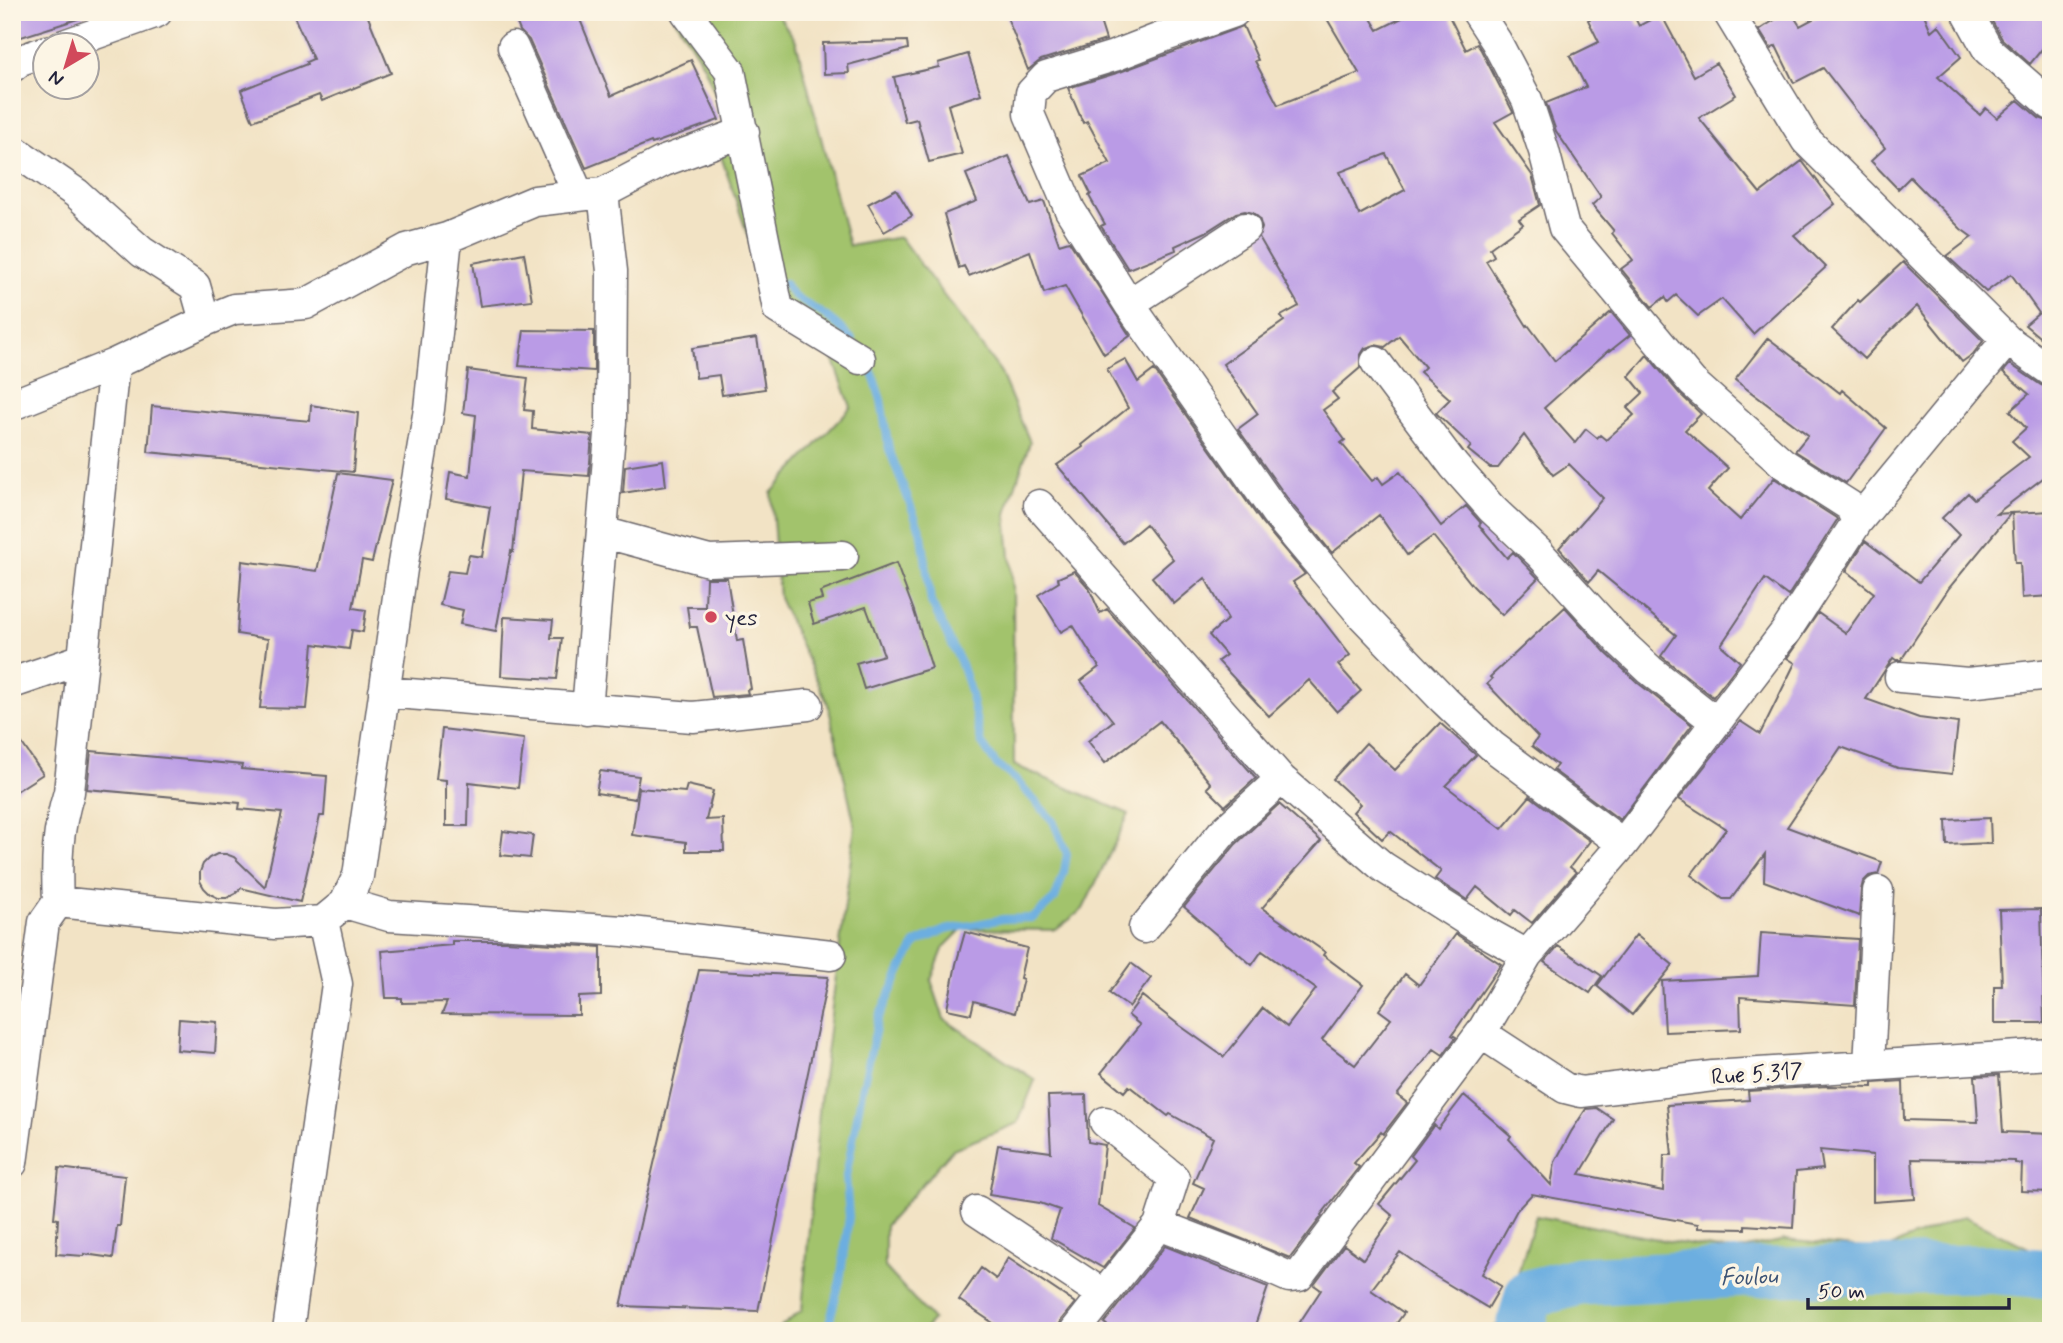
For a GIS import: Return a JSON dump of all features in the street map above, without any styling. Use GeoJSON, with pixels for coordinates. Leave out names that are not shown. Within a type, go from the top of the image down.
{"type":"FeatureCollection","features":[{"type":"Feature","properties":{"kind":"street"},"geometry":{"type":"LineString","coordinates":[[101,32],[157,12]]}},
{"type":"Feature","properties":{"kind":"street"},"geometry":{"type":"LineString","coordinates":[[685,12],[730,71],[778,309],[860,359]]}},
{"type":"Feature","properties":{"kind":"street"},"geometry":{"type":"LineString","coordinates":[[1234,12],[1114,56],[1046,77],[1031,93],[1029,114],[1070,210],[1129,304],[1276,513],[1362,614],[1492,746],[1623,844]]}},
{"type":"Feature","properties":{"kind":"street"},"geometry":{"type":"LineString","coordinates":[[1477,12],[1496,41],[1527,100],[1544,151],[1564,228],[1692,382],[1784,464],[1850,506],[1857,522]]}},
{"type":"Feature","properties":{"kind":"street"},"geometry":{"type":"LineString","coordinates":[[1728,12],[1806,140],[2007,340],[2051,371]]}},
{"type":"Feature","properties":{"kind":"street"},"geometry":{"type":"LineString","coordinates":[[1967,12],[1988,50],[2051,105]]}},
{"type":"Feature","properties":{"kind":"street"},"geometry":{"type":"LineString","coordinates":[[513,47],[591,194],[612,271],[611,422],[586,710]]}},
{"type":"Feature","properties":{"kind":"street"},"geometry":{"type":"LineString","coordinates":[[12,67],[32,56]]}},
{"type":"Feature","properties":{"kind":"street"},"geometry":{"type":"LineString","coordinates":[[12,405],[114,364],[234,309],[306,304],[407,249],[447,238],[535,201],[591,194],[664,160],[744,132]]}},
{"type":"Feature","properties":{"kind":"street"},"geometry":{"type":"LineString","coordinates":[[12,149],[76,193],[142,252],[195,286],[205,321]]}},
{"type":"Feature","properties":{"kind":"street"},"geometry":{"type":"LineString","coordinates":[[1129,304],[1245,228]]}},
{"type":"Feature","properties":{"kind":"street"},"geometry":{"type":"LineString","coordinates":[[288,1331],[337,984],[334,912],[358,876],[402,569],[429,409],[447,238]]}},
{"type":"Feature","properties":{"kind":"street"},"geometry":{"type":"LineString","coordinates":[[1158,1225],[1289,1277],[1299,1276],[1481,1033],[1527,955],[1623,844],[1786,631],[1857,522],[2007,340]]}},
{"type":"Feature","properties":{"kind":"street"},"geometry":{"type":"LineString","coordinates":[[1376,362],[1454,466],[1492,509],[1539,553],[1619,641],[1650,670],[1716,722]]}},
{"type":"Feature","properties":{"kind":"street"},"geometry":{"type":"LineString","coordinates":[[12,1163],[44,922],[58,902],[56,870],[60,821],[69,792],[114,364]]}},
{"type":"Feature","properties":{"kind":"street"},"geometry":{"type":"LineString","coordinates":[[1039,505],[1281,779],[1383,867],[1482,930],[1527,955]]}},
{"type":"Feature","properties":{"kind":"street"},"geometry":{"type":"LineString","coordinates":[[602,532],[709,561],[843,556]]}},
{"type":"Feature","properties":{"kind":"street"},"geometry":{"type":"LineString","coordinates":[[12,683],[83,659]]}},
{"type":"Feature","properties":{"kind":"street"},"geometry":{"type":"LineString","coordinates":[[1900,677],[1968,683],[2051,674]]}},
{"type":"Feature","properties":{"kind":"street"},"geometry":{"type":"LineString","coordinates":[[384,692],[693,717],[808,705]]}},
{"type":"Feature","properties":{"kind":"street"},"geometry":{"type":"LineString","coordinates":[[1144,928],[1222,833],[1281,779]]}},
{"type":"Feature","properties":{"kind":"street"},"geometry":{"type":"LineString","coordinates":[[1869,1066],[1878,891]]}},
{"type":"Feature","properties":{"kind":"street"},"geometry":{"type":"LineString","coordinates":[[58,902],[275,925],[334,912],[623,931],[831,955]]}},
{"type":"Feature","properties":{"kind":"street","name":"Rue 5.317"},"geometry":{"type":"LineString","coordinates":[[1481,1033],[1565,1088],[1581,1092],[1713,1076],[2051,1054]]}},
{"type":"Feature","properties":{"kind":"street"},"geometry":{"type":"LineString","coordinates":[[1074,1331],[1158,1225],[1174,1178],[1105,1122]]}},
{"type":"Feature","properties":{"kind":"street"},"geometry":{"type":"LineString","coordinates":[[977,1210],[1104,1295]]}},
{"type":"Feature","properties":{"kind":"green space"},"geometry":{"type":"Polygon","coordinates":[[[671,12],[776,12],[796,41],[849,246],[900,237],[1000,371],[1030,442],[1006,514],[1013,588],[1014,765],[1129,814],[1083,909],[1056,930],[962,929],[944,947],[931,980],[944,1019],[1035,1080],[1018,1123],[953,1149],[885,1226],[885,1267],[933,1320],[923,1331],[776,1331],[802,1310],[820,1101],[855,826],[828,704],[779,598],[771,493],[851,407],[822,328],[770,301],[721,156],[738,149],[704,66],[671,12]]]}},
{"type":"Feature","properties":{"kind":"green space"},"geometry":{"type":"Polygon","coordinates":[[[1536,1216],[1732,1251],[1785,1240],[1883,1250],[1964,1216],[2051,1259],[2051,1331],[1489,1331],[1511,1314],[1517,1277],[1536,1216]]]}},
{"type":"Feature","properties":{"kind":"building"},"geometry":{"type":"Polygon","coordinates":[[[12,12],[83,12],[84,17],[12,40],[12,12]]]}},
{"type":"Feature","properties":{"kind":"building"},"geometry":{"type":"Polygon","coordinates":[[[292,12],[366,12],[391,73],[322,101],[319,95],[253,121],[241,90],[307,64],[306,62],[313,59],[292,12]]]}},
{"type":"Feature","properties":{"kind":"building"},"geometry":{"type":"Polygon","coordinates":[[[512,12],[577,12],[611,96],[691,60],[719,120],[652,144],[651,142],[586,168],[529,40],[520,31],[512,12]]]}},
{"type":"Feature","properties":{"kind":"building"},"geometry":{"type":"Polygon","coordinates":[[[1005,12],[1097,12],[1106,40],[1041,60],[1028,70],[1005,12]]]}},
{"type":"Feature","properties":{"kind":"building"},"geometry":{"type":"Polygon","coordinates":[[[1323,12],[1367,12],[1378,30],[1414,12],[1447,12],[1466,50],[1477,44],[1481,50],[1513,112],[1495,122],[1532,175],[1540,205],[1519,219],[1523,224],[1490,248],[1494,256],[1486,261],[1527,326],[1555,361],[1611,312],[1630,335],[1609,350],[1544,408],[1575,443],[1586,429],[1597,438],[1600,435],[1606,440],[1634,415],[1627,408],[1643,393],[1629,376],[1647,355],[1701,414],[1685,430],[1728,468],[1708,491],[1740,520],[1774,478],[1836,518],[1788,596],[1765,579],[1721,645],[1740,662],[1713,697],[1661,656],[1676,635],[1598,571],[1589,582],[1559,548],[1603,498],[1569,464],[1553,475],[1524,435],[1498,468],[1490,468],[1468,450],[1471,446],[1436,413],[1450,399],[1420,372],[1425,367],[1399,336],[1385,347],[1375,345],[1365,348],[1360,356],[1360,368],[1332,392],[1338,399],[1323,410],[1345,440],[1341,443],[1372,481],[1378,477],[1383,484],[1400,472],[1441,526],[1466,506],[1507,558],[1513,552],[1538,578],[1502,615],[1473,586],[1433,536],[1407,555],[1379,515],[1332,553],[1290,502],[1238,429],[1258,414],[1223,364],[1284,321],[1281,316],[1299,306],[1259,237],[1262,228],[1259,218],[1245,211],[1236,213],[1206,232],[1175,246],[1176,250],[1128,269],[1101,226],[1105,224],[1089,196],[1091,194],[1082,176],[1110,163],[1087,121],[1083,123],[1068,88],[1120,72],[1243,26],[1258,60],[1255,61],[1278,105],[1359,73],[1323,12]],[[1386,154],[1340,172],[1359,215],[1405,190],[1386,154]]]}},
{"type":"Feature","properties":{"kind":"building"},"geometry":{"type":"Polygon","coordinates":[[[1602,12],[1632,12],[1639,26],[1661,14],[1694,76],[1716,63],[1736,95],[1699,118],[1760,193],[1802,161],[1835,204],[1794,235],[1826,267],[1753,334],[1722,299],[1698,316],[1676,295],[1668,302],[1665,297],[1652,307],[1621,269],[1633,260],[1592,205],[1601,197],[1556,131],[1546,103],[1586,87],[1570,56],[1599,42],[1588,20],[1602,12]]]}},
{"type":"Feature","properties":{"kind":"building"},"geometry":{"type":"Polygon","coordinates":[[[1791,12],[1800,26],[1826,12],[1923,12],[1931,31],[1938,25],[1961,57],[1938,77],[1980,115],[1986,108],[1997,118],[2018,100],[2039,118],[2051,122],[2051,347],[2025,325],[2039,313],[2011,274],[1986,292],[1947,256],[1972,237],[1910,177],[1898,189],[1871,161],[1885,148],[1823,68],[1794,83],[1776,46],[1771,49],[1759,30],[1791,12]]]}},
{"type":"Feature","properties":{"kind":"building"},"geometry":{"type":"Polygon","coordinates":[[[1987,12],[2051,12],[2051,38],[2030,64],[2002,39],[1987,12]]]}},
{"type":"Feature","properties":{"kind":"building"},"geometry":{"type":"Polygon","coordinates":[[[907,41],[908,49],[848,65],[849,73],[824,74],[823,43],[907,41]]]}},
{"type":"Feature","properties":{"kind":"building"},"geometry":{"type":"Polygon","coordinates":[[[968,54],[981,94],[948,105],[962,154],[929,162],[917,119],[905,122],[894,77],[939,67],[938,63],[968,54]]]}},
{"type":"Feature","properties":{"kind":"building"},"geometry":{"type":"Polygon","coordinates":[[[1009,156],[1030,205],[1044,201],[1059,244],[1069,241],[1130,336],[1104,354],[1065,286],[1044,293],[1030,251],[969,276],[964,266],[959,268],[944,214],[977,201],[966,174],[1009,156]]]}},
{"type":"Feature","properties":{"kind":"building"},"geometry":{"type":"Polygon","coordinates":[[[896,189],[912,216],[884,232],[868,204],[896,189]]]}},
{"type":"Feature","properties":{"kind":"building"},"geometry":{"type":"Polygon","coordinates":[[[524,253],[532,300],[480,306],[473,263],[524,253]]]}},
{"type":"Feature","properties":{"kind":"building"},"geometry":{"type":"Polygon","coordinates":[[[1903,262],[1983,341],[1973,354],[1962,362],[1917,306],[1864,359],[1832,329],[1858,300],[1860,302],[1903,262]]]}},
{"type":"Feature","properties":{"kind":"building"},"geometry":{"type":"Polygon","coordinates":[[[524,330],[594,331],[594,371],[519,366],[524,330]]]}},
{"type":"Feature","properties":{"kind":"building"},"geometry":{"type":"Polygon","coordinates":[[[757,338],[765,389],[722,395],[719,375],[696,378],[692,348],[757,338]]]}},
{"type":"Feature","properties":{"kind":"building"},"geometry":{"type":"Polygon","coordinates":[[[1768,338],[1840,393],[1842,390],[1886,428],[1846,483],[1795,451],[1808,435],[1735,380],[1768,338]]]}},
{"type":"Feature","properties":{"kind":"building"},"geometry":{"type":"Polygon","coordinates":[[[1125,359],[1138,382],[1154,370],[1262,523],[1305,574],[1293,582],[1350,655],[1338,665],[1361,691],[1337,712],[1309,680],[1269,716],[1218,661],[1226,655],[1209,635],[1228,619],[1205,578],[1174,604],[1152,577],[1173,559],[1146,524],[1123,543],[1057,465],[1083,447],[1082,445],[1128,408],[1107,369],[1125,359]]]}},
{"type":"Feature","properties":{"kind":"building"},"geometry":{"type":"Polygon","coordinates":[[[2010,364],[2041,385],[2051,388],[2051,479],[2047,475],[1996,514],[2011,513],[1949,588],[1901,660],[1893,658],[1866,699],[1919,718],[1958,723],[1952,774],[1898,768],[1841,747],[1787,827],[1882,862],[1878,874],[1869,876],[1863,882],[1859,916],[1764,881],[1765,854],[1731,899],[1723,899],[1691,875],[1726,829],[1679,799],[1740,721],[1760,734],[1795,663],[1787,658],[1818,613],[1846,633],[1874,593],[1846,571],[1865,541],[1919,582],[1959,535],[1942,518],[1968,493],[1974,499],[2029,457],[2012,441],[2026,428],[2010,411],[2029,394],[2003,372],[2010,364]]]}},
{"type":"Feature","properties":{"kind":"building"},"geometry":{"type":"Polygon","coordinates":[[[468,370],[528,378],[524,410],[533,411],[532,429],[592,435],[589,476],[521,471],[513,552],[511,551],[496,631],[460,624],[463,610],[440,605],[448,571],[465,573],[469,555],[482,557],[490,507],[446,499],[450,472],[470,476],[476,415],[463,413],[468,370]]]}},
{"type":"Feature","properties":{"kind":"building"},"geometry":{"type":"Polygon","coordinates":[[[311,405],[358,413],[353,472],[148,452],[152,406],[310,421],[311,405]]]}},
{"type":"Feature","properties":{"kind":"building"},"geometry":{"type":"Polygon","coordinates":[[[663,460],[666,486],[623,493],[625,466],[663,460]]]}},
{"type":"Feature","properties":{"kind":"building"},"geometry":{"type":"Polygon","coordinates":[[[338,473],[392,480],[372,562],[362,560],[353,608],[366,610],[363,632],[352,630],[349,649],[313,644],[307,709],[260,708],[268,639],[237,634],[242,561],[317,571],[338,473]]]}},
{"type":"Feature","properties":{"kind":"building"},"geometry":{"type":"Polygon","coordinates":[[[2051,511],[2051,596],[2022,598],[2020,563],[2015,563],[2012,513],[2051,511]]]}},
{"type":"Feature","properties":{"kind":"building"},"geometry":{"type":"Polygon","coordinates":[[[896,563],[932,668],[864,689],[856,663],[884,655],[866,607],[814,624],[808,603],[822,599],[820,592],[896,563]]]}},
{"type":"Feature","properties":{"kind":"building"},"geometry":{"type":"Polygon","coordinates":[[[1074,571],[1089,588],[1100,613],[1107,609],[1256,778],[1225,806],[1207,788],[1211,784],[1160,721],[1105,763],[1088,741],[1113,721],[1081,681],[1099,667],[1073,625],[1061,632],[1038,595],[1059,582],[1058,578],[1074,571]]]}},
{"type":"Feature","properties":{"kind":"building"},"geometry":{"type":"Polygon","coordinates":[[[706,578],[727,578],[737,641],[743,640],[751,689],[747,690],[748,694],[712,697],[697,627],[690,627],[687,607],[705,607],[706,578]]]}},
{"type":"Feature","properties":{"kind":"building"},"geometry":{"type":"Polygon","coordinates":[[[1565,607],[1606,653],[1638,683],[1692,725],[1620,820],[1553,770],[1557,765],[1532,746],[1538,737],[1487,684],[1492,679],[1490,677],[1565,607]]]}},
{"type":"Feature","properties":{"kind":"building"},"geometry":{"type":"Polygon","coordinates":[[[504,617],[553,620],[551,638],[562,638],[557,679],[501,676],[504,617]]]}},
{"type":"Feature","properties":{"kind":"building"},"geometry":{"type":"Polygon","coordinates":[[[1440,723],[1476,755],[1446,786],[1502,829],[1530,796],[1590,841],[1570,867],[1576,872],[1532,923],[1515,910],[1511,915],[1477,887],[1467,900],[1435,879],[1441,871],[1390,831],[1382,839],[1353,812],[1360,804],[1333,779],[1366,743],[1395,770],[1440,723]]]}},
{"type":"Feature","properties":{"kind":"building"},"geometry":{"type":"Polygon","coordinates":[[[12,729],[43,774],[12,794],[12,729]]]}},
{"type":"Feature","properties":{"kind":"building"},"geometry":{"type":"Polygon","coordinates":[[[442,729],[524,739],[518,788],[469,782],[468,826],[446,826],[446,780],[436,779],[442,729]]]}},
{"type":"Feature","properties":{"kind":"building"},"geometry":{"type":"Polygon","coordinates":[[[91,751],[327,776],[324,816],[320,816],[300,902],[241,888],[227,898],[218,898],[210,894],[200,881],[203,864],[217,854],[226,854],[234,857],[265,887],[282,813],[239,809],[240,803],[87,789],[91,751]]]}},
{"type":"Feature","properties":{"kind":"building"},"geometry":{"type":"Polygon","coordinates":[[[600,771],[639,776],[635,799],[596,793],[600,771]]]}},
{"type":"Feature","properties":{"kind":"building"},"geometry":{"type":"Polygon","coordinates":[[[687,785],[713,791],[706,820],[723,819],[724,851],[686,851],[686,842],[632,835],[639,788],[685,792],[687,785]]]}},
{"type":"Feature","properties":{"kind":"building"},"geometry":{"type":"Polygon","coordinates":[[[1279,804],[1321,841],[1262,908],[1325,952],[1323,955],[1363,985],[1322,1040],[1355,1065],[1391,1019],[1379,1010],[1405,974],[1419,985],[1456,934],[1501,964],[1452,1035],[1456,1037],[1443,1055],[1434,1049],[1397,1095],[1407,1103],[1383,1134],[1381,1132],[1354,1163],[1359,1167],[1290,1258],[1190,1218],[1204,1188],[1193,1183],[1213,1138],[1170,1114],[1168,1116],[1129,1086],[1124,1092],[1101,1073],[1140,1025],[1128,1015],[1142,996],[1224,1057],[1263,1008],[1287,1027],[1316,989],[1262,951],[1252,965],[1184,907],[1235,845],[1279,804]]]}},
{"type":"Feature","properties":{"kind":"building"},"geometry":{"type":"Polygon","coordinates":[[[1990,818],[1991,843],[1947,845],[1946,820],[1990,818]]]}},
{"type":"Feature","properties":{"kind":"building"},"geometry":{"type":"Polygon","coordinates":[[[503,831],[533,835],[530,858],[500,855],[503,831]]]}},
{"type":"Feature","properties":{"kind":"building"},"geometry":{"type":"Polygon","coordinates":[[[2041,909],[2044,1023],[1994,1023],[1994,986],[2002,986],[1999,910],[2041,909]]]}},
{"type":"Feature","properties":{"kind":"building"},"geometry":{"type":"Polygon","coordinates":[[[965,932],[1027,948],[1015,1013],[974,1001],[971,1014],[947,1009],[965,932]]]}},
{"type":"Feature","properties":{"kind":"building"},"geometry":{"type":"Polygon","coordinates":[[[1761,933],[1858,939],[1855,1005],[1740,997],[1741,1029],[1665,1032],[1662,981],[1758,976],[1761,933]]]}},
{"type":"Feature","properties":{"kind":"building"},"geometry":{"type":"Polygon","coordinates":[[[1636,935],[1673,965],[1632,1015],[1597,986],[1636,935]]]}},
{"type":"Feature","properties":{"kind":"building"},"geometry":{"type":"Polygon","coordinates":[[[452,941],[506,941],[601,947],[601,996],[579,997],[579,1015],[442,1014],[447,1002],[402,1003],[402,998],[386,998],[382,951],[452,945],[452,941]]]}},
{"type":"Feature","properties":{"kind":"building"},"geometry":{"type":"Polygon","coordinates":[[[1558,946],[1602,976],[1590,993],[1544,962],[1558,946]]]}},
{"type":"Feature","properties":{"kind":"building"},"geometry":{"type":"Polygon","coordinates":[[[1131,963],[1151,978],[1129,1007],[1109,993],[1131,963]]]}},
{"type":"Feature","properties":{"kind":"building"},"geometry":{"type":"Polygon","coordinates":[[[699,970],[828,977],[758,1311],[621,1306],[699,970]]]}},
{"type":"Feature","properties":{"kind":"building"},"geometry":{"type":"Polygon","coordinates":[[[179,1019],[217,1022],[215,1053],[177,1050],[179,1019]]]}},
{"type":"Feature","properties":{"kind":"building"},"geometry":{"type":"Polygon","coordinates":[[[1999,1075],[2003,1132],[2051,1134],[2051,1192],[2021,1191],[2022,1164],[2015,1161],[1912,1159],[1915,1199],[1873,1202],[1873,1155],[1820,1150],[1823,1169],[1796,1172],[1793,1228],[1745,1225],[1745,1229],[1698,1228],[1698,1224],[1532,1194],[1517,1210],[1482,1274],[1501,1286],[1488,1308],[1400,1252],[1371,1290],[1404,1313],[1391,1331],[1294,1331],[1321,1290],[1314,1285],[1344,1245],[1363,1259],[1393,1216],[1379,1204],[1415,1160],[1411,1156],[1434,1125],[1438,1129],[1464,1095],[1511,1136],[1509,1139],[1551,1185],[1555,1162],[1571,1132],[1586,1109],[1597,1108],[1613,1119],[1580,1174],[1663,1191],[1664,1155],[1672,1155],[1667,1105],[1749,1100],[1748,1091],[1827,1086],[1873,1087],[1873,1083],[1903,1081],[1904,1120],[1978,1122],[1975,1076],[1999,1075]]]}},
{"type":"Feature","properties":{"kind":"building"},"geometry":{"type":"Polygon","coordinates":[[[1086,1095],[1088,1142],[1105,1145],[1098,1206],[1135,1228],[1103,1268],[1051,1238],[1060,1210],[1040,1203],[989,1195],[998,1145],[1051,1152],[1048,1096],[1086,1095]]]}},
{"type":"Feature","properties":{"kind":"building"},"geometry":{"type":"Polygon","coordinates":[[[59,1168],[125,1176],[120,1226],[117,1226],[113,1258],[56,1254],[58,1219],[54,1218],[59,1168]]]}},
{"type":"Feature","properties":{"kind":"building"},"geometry":{"type":"Polygon","coordinates":[[[1165,1246],[1268,1287],[1253,1331],[1115,1331],[1104,1323],[1165,1246]]]}},
{"type":"Feature","properties":{"kind":"building"},"geometry":{"type":"Polygon","coordinates":[[[1008,1258],[1075,1303],[1061,1320],[1058,1331],[1005,1331],[959,1300],[981,1268],[996,1279],[1008,1258]]]}},
{"type":"Feature","properties":{"kind":"waterway"},"geometry":{"type":"LineString","coordinates":[[785,283],[795,297],[828,318],[852,339]]}},
{"type":"Feature","properties":{"kind":"waterway"},"geometry":{"type":"LineString","coordinates":[[827,1331],[840,1281],[849,1217],[846,1176],[862,1091],[878,1019],[903,966],[916,943],[945,930],[1003,919],[1033,918],[1055,898],[1067,854],[1053,821],[1016,780],[996,764],[981,742],[970,691],[960,661],[931,602],[922,535],[889,449],[881,400],[868,360]]}},
{"type":"Feature","properties":{"kind":"waterway","name":"Foulou"},"geometry":{"type":"LineString","coordinates":[[1520,1331],[1529,1294],[1579,1281],[1768,1272],[1987,1269],[2051,1274]]}},
{"type":"Feature","properties":{"kind":"place","name":"yes"},"geometry":{"type":"Point","coordinates":[711,617]}}]}
